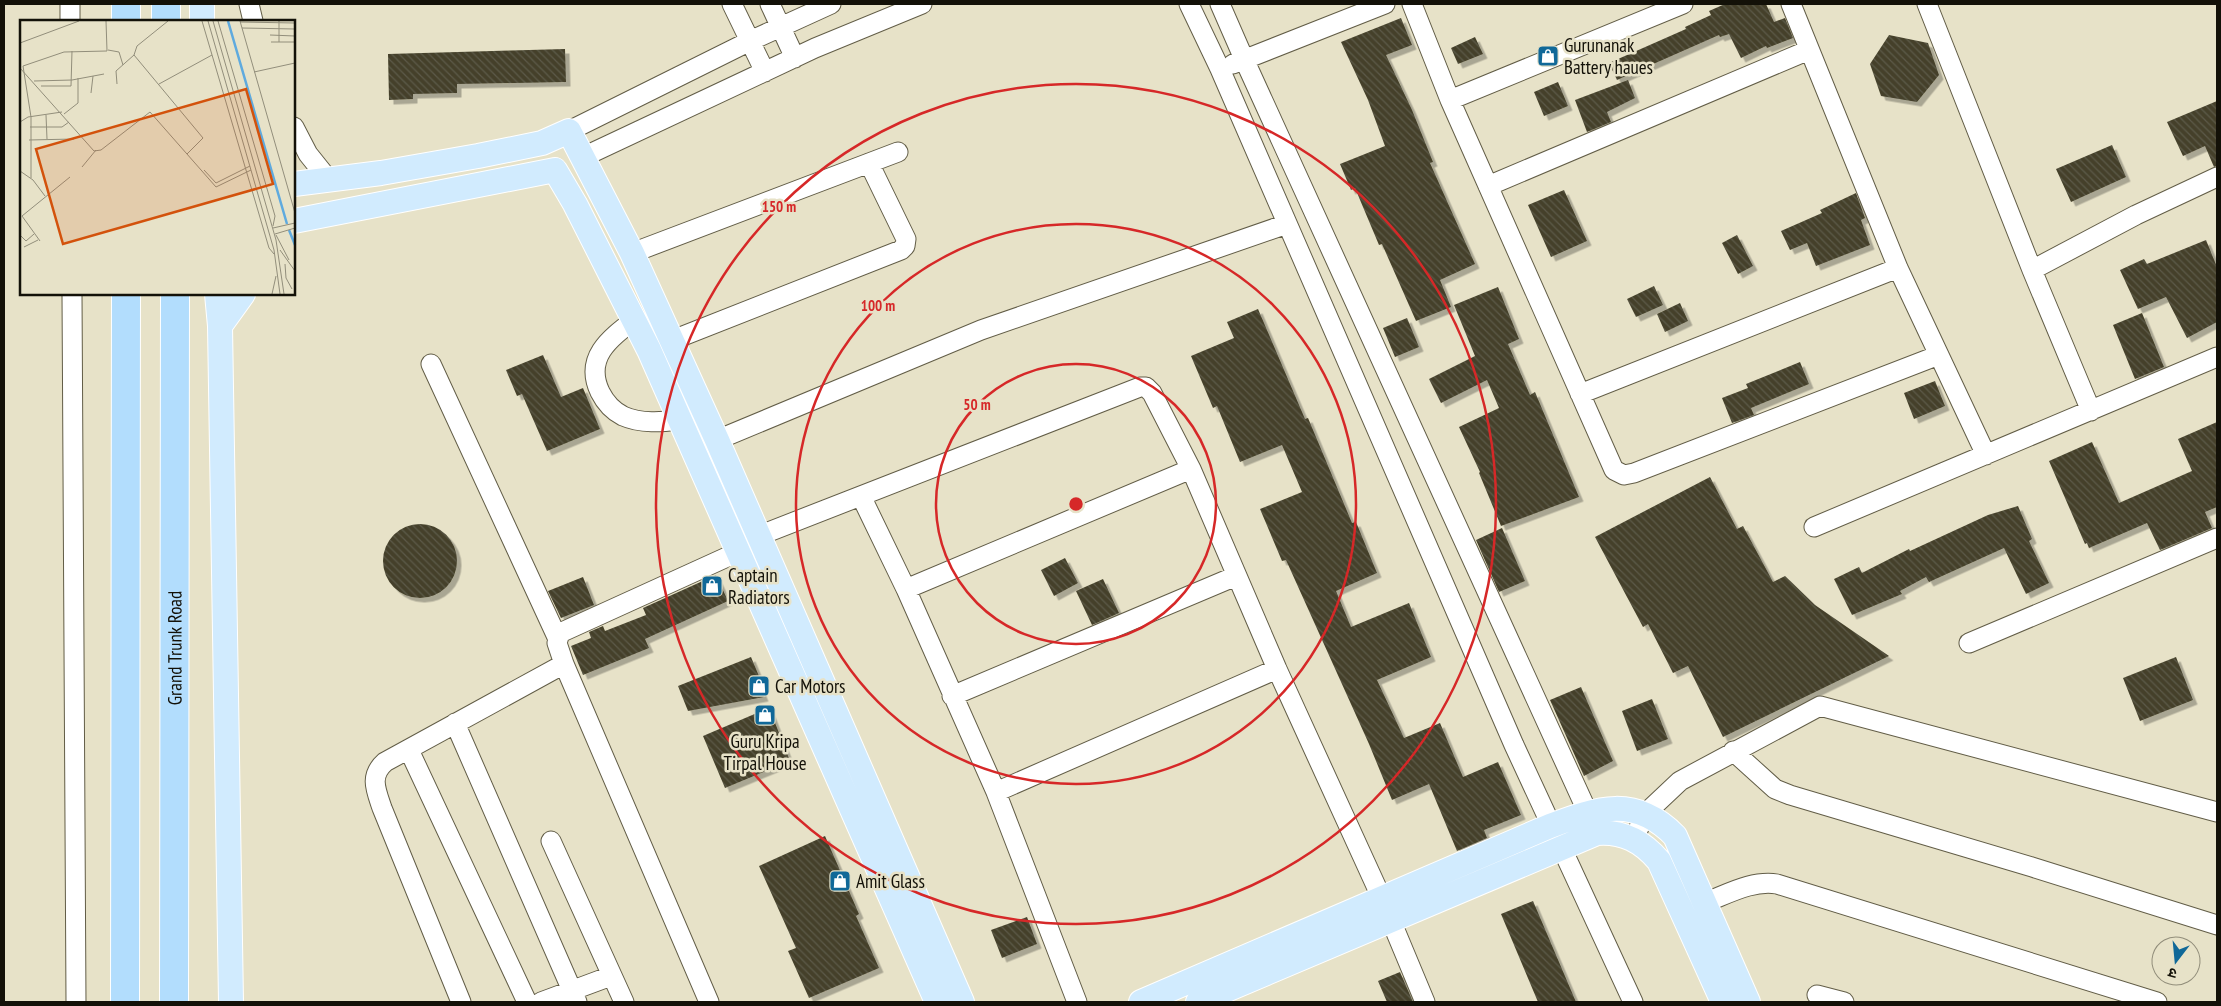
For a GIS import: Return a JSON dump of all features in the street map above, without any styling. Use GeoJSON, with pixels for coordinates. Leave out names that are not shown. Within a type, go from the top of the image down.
{"type":"FeatureCollection","features":[{"type":"Feature","properties":{"kind":"highway"},"geometry":{"type":"LineString","coordinates":[[126,4],[126,20]]}},
{"type":"Feature","properties":{"kind":"highway"},"geometry":{"type":"LineString","coordinates":[[166,4],[166,20]]}},
{"type":"Feature","properties":{"kind":"highway"},"geometry":{"type":"LineString","coordinates":[[125,1002],[126,295]]}},
{"type":"Feature","properties":{"kind":"highway","name":"Grand Trunk Road"},"geometry":{"type":"LineString","coordinates":[[174,1002],[175,295]]}},
{"type":"Feature","properties":{"kind":"main road"},"geometry":{"type":"LineString","coordinates":[[202,4],[202,20]]}},
{"type":"Feature","properties":{"kind":"main road"},"geometry":{"type":"LineString","coordinates":[[295,184],[381,173],[542,143],[569,131],[581,158],[632,253],[717,440],[962,1002]]}},
{"type":"Feature","properties":{"kind":"main road"},"geometry":{"type":"LineString","coordinates":[[542,143],[649,350],[937,1002]]}},
{"type":"Feature","properties":{"kind":"main road"},"geometry":{"type":"LineString","coordinates":[[296,223],[555,170],[581,158]]}},
{"type":"Feature","properties":{"kind":"main road"},"geometry":{"type":"LineString","coordinates":[[216,295],[220,326],[231,1002]]}},
{"type":"Feature","properties":{"kind":"main road"},"geometry":{"type":"LineString","coordinates":[[220,326],[242,295]]}},
{"type":"Feature","properties":{"kind":"main road"},"geometry":{"type":"LineString","coordinates":[[1141,1002],[1386,910],[1561,848],[1592,823],[1621,808],[1645,814],[1662,823],[1675,836],[1748,1002]]}},
{"type":"Feature","properties":{"kind":"main road"},"geometry":{"type":"LineString","coordinates":[[1198,1002],[1386,910],[1550,826],[1592,823],[1634,839],[1649,849],[1659,861],[1723,1002]]}},
{"type":"Feature","properties":{"kind":"street"},"geometry":{"type":"LineString","coordinates":[[70,4],[70,20]]}},
{"type":"Feature","properties":{"kind":"street"},"geometry":{"type":"LineString","coordinates":[[250,4],[253,20]]}},
{"type":"Feature","properties":{"kind":"street"},"geometry":{"type":"LineString","coordinates":[[732,4],[764,72]]}},
{"type":"Feature","properties":{"kind":"street"},"geometry":{"type":"LineString","coordinates":[[770,4],[795,58]]}},
{"type":"Feature","properties":{"kind":"street"},"geometry":{"type":"LineString","coordinates":[[569,131],[750,41],[831,4]]}},
{"type":"Feature","properties":{"kind":"street"},"geometry":{"type":"LineString","coordinates":[[581,158],[795,58],[922,4]]}},
{"type":"Feature","properties":{"kind":"street"},"geometry":{"type":"LineString","coordinates":[[1189,4],[1220,69],[1550,826],[1633,1002]]}},
{"type":"Feature","properties":{"kind":"street"},"geometry":{"type":"LineString","coordinates":[[1220,4],[1592,823]]}},
{"type":"Feature","properties":{"kind":"street"},"geometry":{"type":"LineString","coordinates":[[1220,69],[1385,4]]}},
{"type":"Feature","properties":{"kind":"street"},"geometry":{"type":"LineString","coordinates":[[1412,4],[1450,100],[1614,470],[1624,475],[1643,470],[1939,356]]}},
{"type":"Feature","properties":{"kind":"street"},"geometry":{"type":"LineString","coordinates":[[1450,100],[1683,4]]}},
{"type":"Feature","properties":{"kind":"street"},"geometry":{"type":"LineString","coordinates":[[1791,4],[1898,268],[1986,456]]}},
{"type":"Feature","properties":{"kind":"street"},"geometry":{"type":"LineString","coordinates":[[1927,4],[2032,270],[2091,410]]}},
{"type":"Feature","properties":{"kind":"street"},"geometry":{"type":"LineString","coordinates":[[1488,186],[1809,50]]}},
{"type":"Feature","properties":{"kind":"street"},"geometry":{"type":"LineString","coordinates":[[295,129],[308,154],[328,179]]}},
{"type":"Feature","properties":{"kind":"street"},"geometry":{"type":"LineString","coordinates":[[632,253],[898,152]]}},
{"type":"Feature","properties":{"kind":"street"},"geometry":{"type":"LineString","coordinates":[[649,350],[670,340],[901,250],[905,246],[906,238],[869,162]]}},
{"type":"Feature","properties":{"kind":"street"},"geometry":{"type":"LineString","coordinates":[[2032,270],[2136,215],[2217,177]]}},
{"type":"Feature","properties":{"kind":"street"},"geometry":{"type":"LineString","coordinates":[[693,450],[981,330],[1287,224]]}},
{"type":"Feature","properties":{"kind":"street"},"geometry":{"type":"LineString","coordinates":[[1580,394],[1898,268]]}},
{"type":"Feature","properties":{"kind":"street"},"geometry":{"type":"LineString","coordinates":[[72,295],[76,1002]]}},
{"type":"Feature","properties":{"kind":"street"},"geometry":{"type":"LineString","coordinates":[[634,320],[610,338],[601,351],[597,358],[594,379],[605,402],[624,416],[652,423],[680,420]]}},
{"type":"Feature","properties":{"kind":"street"},"geometry":{"type":"LineString","coordinates":[[1814,527],[2217,357]]}},
{"type":"Feature","properties":{"kind":"street"},"geometry":{"type":"LineString","coordinates":[[430,364],[557,637],[564,664],[710,1002]]}},
{"type":"Feature","properties":{"kind":"street"},"geometry":{"type":"LineString","coordinates":[[557,637],[565,630],[738,552],[758,536],[1140,387],[1146,387],[1152,393],[1192,469],[1236,576],[1386,910],[1425,1002]]}},
{"type":"Feature","properties":{"kind":"street"},"geometry":{"type":"LineString","coordinates":[[906,589],[1192,469]]}},
{"type":"Feature","properties":{"kind":"street"},"geometry":{"type":"LineString","coordinates":[[861,496],[906,589],[996,792],[1077,1002]]}},
{"type":"Feature","properties":{"kind":"street"},"geometry":{"type":"LineString","coordinates":[[1968,643],[2217,538]]}},
{"type":"Feature","properties":{"kind":"street"},"geometry":{"type":"LineString","coordinates":[[952,696],[1236,576]]}},
{"type":"Feature","properties":{"kind":"street"},"geometry":{"type":"LineString","coordinates":[[460,1002],[374,786],[374,775],[384,762],[564,664]]}},
{"type":"Feature","properties":{"kind":"street"},"geometry":{"type":"LineString","coordinates":[[996,792],[1277,669]]}},
{"type":"Feature","properties":{"kind":"street"},"geometry":{"type":"LineString","coordinates":[[1634,839],[1645,814],[1680,781],[1732,751],[1820,706],[2217,812]]}},
{"type":"Feature","properties":{"kind":"street"},"geometry":{"type":"LineString","coordinates":[[455,723],[574,996]]}},
{"type":"Feature","properties":{"kind":"street"},"geometry":{"type":"LineString","coordinates":[[409,750],[527,1002]]}},
{"type":"Feature","properties":{"kind":"street"},"geometry":{"type":"LineString","coordinates":[[1732,751],[1775,789],[1790,796],[2032,867],[2217,925]]}},
{"type":"Feature","properties":{"kind":"street"},"geometry":{"type":"LineString","coordinates":[[551,841],[624,1002]]}},
{"type":"Feature","properties":{"kind":"street"},"geometry":{"type":"LineString","coordinates":[[1704,903],[1753,884],[1764,882],[1778,884],[2157,1002]]}},
{"type":"Feature","properties":{"kind":"street"},"geometry":{"type":"LineString","coordinates":[[541,1002],[574,996],[611,976]]}},
{"type":"Feature","properties":{"kind":"street"},"geometry":{"type":"LineString","coordinates":[[1817,995],[1844,1002]]}},
{"type":"Feature","properties":{"kind":"building"},"geometry":{"type":"Polygon","coordinates":[[[1725,4],[1766,4],[1774,22],[1785,18],[1793,38],[1767,48],[1766,46],[1741,58],[1729,34],[1720,37],[1719,35],[1617,80],[1609,63],[1686,29],[1685,27],[1711,15],[1709,11],[1725,4]]]}},
{"type":"Feature","properties":{"kind":"building"},"geometry":{"type":"Polygon","coordinates":[[[1401,18],[1412,45],[1386,55],[1412,110],[1433,162],[1430,163],[1475,264],[1440,280],[1451,307],[1416,321],[1382,244],[1379,245],[1355,188],[1351,190],[1340,164],[1385,146],[1368,100],[1341,42],[1401,18]]]}},
{"type":"Feature","properties":{"kind":"building"},"geometry":{"type":"Polygon","coordinates":[[[1889,35],[1928,43],[1939,75],[1917,102],[1881,96],[1870,64],[1889,35]]]}},
{"type":"Feature","properties":{"kind":"building"},"geometry":{"type":"Polygon","coordinates":[[[1475,37],[1483,54],[1458,64],[1451,48],[1475,37]]]}},
{"type":"Feature","properties":{"kind":"building"},"geometry":{"type":"Polygon","coordinates":[[[565,49],[566,82],[457,84],[457,93],[413,94],[413,99],[389,100],[388,54],[565,49]]]}},
{"type":"Feature","properties":{"kind":"building"},"geometry":{"type":"Polygon","coordinates":[[[1628,80],[1635,98],[1607,112],[1611,122],[1587,132],[1575,100],[1628,80]]]}},
{"type":"Feature","properties":{"kind":"building"},"geometry":{"type":"Polygon","coordinates":[[[1558,82],[1568,106],[1544,116],[1534,92],[1558,82]]]}},
{"type":"Feature","properties":{"kind":"building"},"geometry":{"type":"Polygon","coordinates":[[[2217,101],[2217,166],[2214,167],[2205,146],[2183,156],[2167,122],[2217,101]]]}},
{"type":"Feature","properties":{"kind":"building"},"geometry":{"type":"Polygon","coordinates":[[[2112,145],[2126,177],[2071,202],[2056,169],[2112,145]]]}},
{"type":"Feature","properties":{"kind":"building"},"geometry":{"type":"Polygon","coordinates":[[[1564,190],[1587,241],[1551,257],[1528,205],[1564,190]]]}},
{"type":"Feature","properties":{"kind":"building"},"geometry":{"type":"Polygon","coordinates":[[[1856,193],[1865,218],[1861,220],[1870,245],[1816,266],[1807,243],[1790,250],[1781,231],[1822,213],[1820,210],[1856,193]]]}},
{"type":"Feature","properties":{"kind":"building"},"geometry":{"type":"Polygon","coordinates":[[[1737,235],[1753,266],[1738,274],[1722,243],[1737,235]]]}},
{"type":"Feature","properties":{"kind":"building"},"geometry":{"type":"Polygon","coordinates":[[[2206,240],[2217,267],[2217,322],[2187,338],[2166,297],[2138,309],[2120,270],[2144,259],[2147,264],[2206,240]]]}},
{"type":"Feature","properties":{"kind":"building"},"geometry":{"type":"Polygon","coordinates":[[[1654,286],[1663,305],[1636,317],[1627,299],[1654,286]]]}},
{"type":"Feature","properties":{"kind":"building"},"geometry":{"type":"Polygon","coordinates":[[[1498,287],[1519,339],[1508,344],[1530,395],[1535,392],[1579,497],[1501,526],[1480,472],[1459,427],[1499,408],[1487,380],[1441,403],[1429,379],[1475,356],[1454,305],[1498,287]]]}},
{"type":"Feature","properties":{"kind":"building"},"geometry":{"type":"Polygon","coordinates":[[[1680,303],[1688,321],[1665,332],[1657,314],[1680,303]]]}},
{"type":"Feature","properties":{"kind":"building"},"geometry":{"type":"Polygon","coordinates":[[[1258,309],[1305,419],[1308,418],[1352,523],[1356,522],[1377,573],[1336,591],[1351,627],[1409,603],[1431,657],[1377,680],[1404,738],[1440,723],[1463,777],[1498,762],[1521,815],[1484,830],[1487,838],[1457,851],[1429,784],[1392,800],[1369,744],[1286,560],[1282,561],[1260,509],[1302,492],[1282,445],[1240,462],[1217,406],[1213,408],[1191,356],[1234,338],[1227,322],[1258,309]]]}},
{"type":"Feature","properties":{"kind":"building"},"geometry":{"type":"Polygon","coordinates":[[[2142,313],[2164,367],[2135,379],[2113,325],[2142,313]]]}},
{"type":"Feature","properties":{"kind":"building"},"geometry":{"type":"Polygon","coordinates":[[[1407,318],[1419,347],[1395,357],[1383,328],[1407,318]]]}},
{"type":"Feature","properties":{"kind":"building"},"geometry":{"type":"Polygon","coordinates":[[[543,355],[561,397],[583,388],[600,429],[547,451],[522,394],[517,396],[506,370],[543,355]]]}},
{"type":"Feature","properties":{"kind":"building"},"geometry":{"type":"Polygon","coordinates":[[[1800,362],[1809,384],[1751,408],[1754,415],[1732,423],[1722,398],[1748,388],[1746,384],[1800,362]]]}},
{"type":"Feature","properties":{"kind":"building"},"geometry":{"type":"Polygon","coordinates":[[[1935,381],[1945,406],[1914,419],[1904,393],[1935,381]]]}},
{"type":"Feature","properties":{"kind":"building"},"geometry":{"type":"Polygon","coordinates":[[[2217,422],[2217,507],[2205,512],[2212,528],[2160,550],[2147,523],[2089,548],[2087,543],[2085,544],[2049,461],[2092,442],[2119,503],[2192,471],[2178,439],[2217,422]]]}},
{"type":"Feature","properties":{"kind":"building"},"geometry":{"type":"Polygon","coordinates":[[[1710,477],[1737,529],[1743,526],[1773,582],[1785,576],[1815,605],[1889,656],[1723,737],[1688,666],[1673,673],[1648,624],[1643,627],[1595,537],[1710,477]]]}},
{"type":"Feature","properties":{"kind":"building"},"geometry":{"type":"Polygon","coordinates":[[[2018,506],[2032,539],[2029,541],[2049,583],[2026,594],[2004,548],[1929,582],[1926,577],[1900,591],[1902,594],[1852,615],[1834,579],[1859,567],[1862,573],[1909,549],[1910,551],[1988,515],[2018,506]]]}},
{"type":"Feature","properties":{"kind":"building"},"geometry":{"type":"Polygon","coordinates":[[[420,524],[441,530],[451,540],[457,561],[451,582],[441,592],[420,598],[399,592],[389,582],[383,561],[389,540],[399,530],[420,524]]]}},
{"type":"Feature","properties":{"kind":"building"},"geometry":{"type":"Polygon","coordinates":[[[1502,528],[1525,581],[1499,592],[1476,540],[1502,528]]]}},
{"type":"Feature","properties":{"kind":"building"},"geometry":{"type":"Polygon","coordinates":[[[1065,558],[1078,583],[1054,596],[1041,570],[1065,558]]]}},
{"type":"Feature","properties":{"kind":"building"},"geometry":{"type":"Polygon","coordinates":[[[716,575],[728,601],[645,639],[649,648],[583,675],[571,646],[591,638],[589,632],[603,626],[605,631],[646,615],[643,608],[716,575]]]}},
{"type":"Feature","properties":{"kind":"building"},"geometry":{"type":"Polygon","coordinates":[[[583,577],[594,605],[561,618],[548,591],[583,577]]]}},
{"type":"Feature","properties":{"kind":"building"},"geometry":{"type":"Polygon","coordinates":[[[1103,579],[1119,613],[1092,625],[1076,591],[1103,579]]]}},
{"type":"Feature","properties":{"kind":"building"},"geometry":{"type":"Polygon","coordinates":[[[751,657],[761,681],[758,682],[764,697],[688,711],[678,686],[751,657]]]}},
{"type":"Feature","properties":{"kind":"building"},"geometry":{"type":"Polygon","coordinates":[[[2176,657],[2193,700],[2140,721],[2123,678],[2176,657]]]}},
{"type":"Feature","properties":{"kind":"building"},"geometry":{"type":"Polygon","coordinates":[[[1581,687],[1613,761],[1584,776],[1550,700],[1581,687]]]}},
{"type":"Feature","properties":{"kind":"building"},"geometry":{"type":"Polygon","coordinates":[[[1652,699],[1668,739],[1637,751],[1622,711],[1652,699]]]}},
{"type":"Feature","properties":{"kind":"building"},"geometry":{"type":"Polygon","coordinates":[[[764,710],[770,710],[790,761],[725,788],[703,736],[764,710]]]}},
{"type":"Feature","properties":{"kind":"building"},"geometry":{"type":"Polygon","coordinates":[[[825,836],[859,914],[856,916],[879,968],[809,998],[788,951],[796,948],[759,866],[825,836]]]}},
{"type":"Feature","properties":{"kind":"building"},"geometry":{"type":"Polygon","coordinates":[[[1533,901],[1576,1002],[1538,1002],[1501,914],[1533,901]]]}},
{"type":"Feature","properties":{"kind":"building"},"geometry":{"type":"Polygon","coordinates":[[[1027,917],[1037,944],[1002,958],[991,930],[1027,917]]]}},
{"type":"Feature","properties":{"kind":"building"},"geometry":{"type":"Polygon","coordinates":[[[1400,972],[1413,1002],[1387,1002],[1378,981],[1400,972]]]}},
{"type":"Feature","properties":{"kind":"place","name":"Gurunanak Battery haues"},"geometry":{"type":"Point","coordinates":[1548,56]}},
{"type":"Feature","properties":{"kind":"place","name":"Captain Radiators"},"geometry":{"type":"Point","coordinates":[712,586]}},
{"type":"Feature","properties":{"kind":"place","name":"Car Motors"},"geometry":{"type":"Point","coordinates":[759,686]}},
{"type":"Feature","properties":{"kind":"place","name":"Guru Kripa Tirpal House"},"geometry":{"type":"Point","coordinates":[765,715]}},
{"type":"Feature","properties":{"kind":"place","name":"Amit Glass"},"geometry":{"type":"Point","coordinates":[840,881]}}]}
